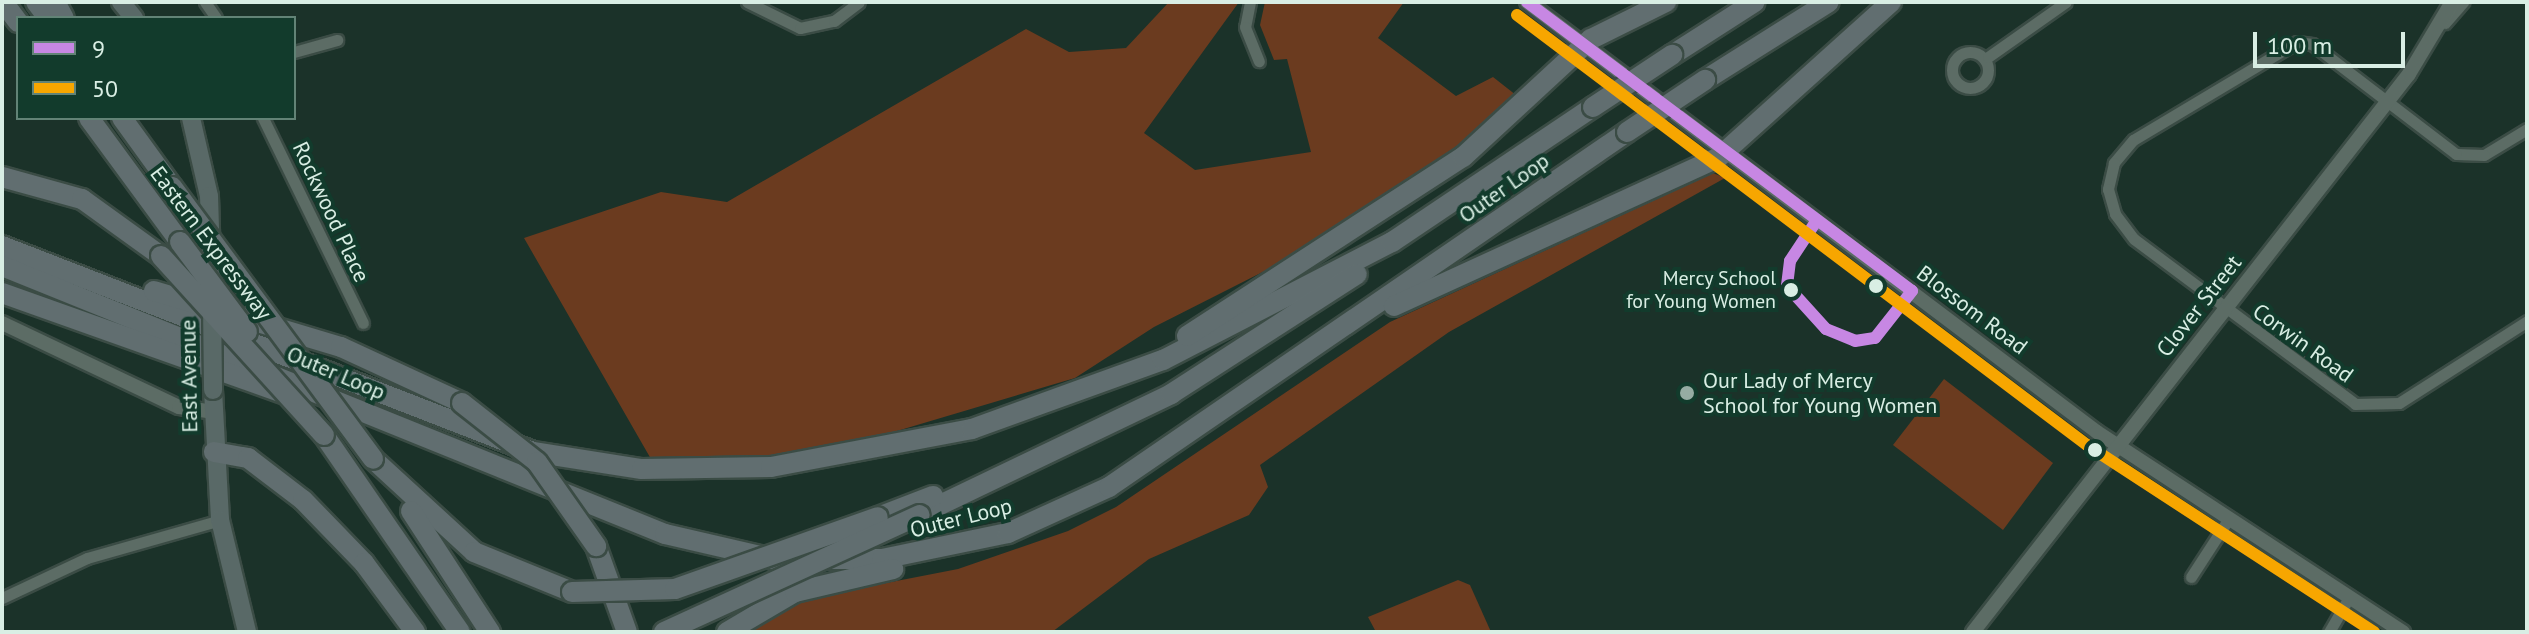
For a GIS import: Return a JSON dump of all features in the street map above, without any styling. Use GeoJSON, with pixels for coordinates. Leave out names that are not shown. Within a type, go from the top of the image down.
{"type":"FeatureCollection","features":[{"type":"Feature","properties":{"kind":"highway"},"geometry":{"type":"LineString","coordinates":[[3,2],[16,19]]}},
{"type":"Feature","properties":{"kind":"highway"},"geometry":{"type":"LineString","coordinates":[[1024,412],[1261,291],[1481,143],[1584,44],[1666,2]]}},
{"type":"Feature","properties":{"kind":"highway","name":"Outer Loop"},"geometry":{"type":"LineString","coordinates":[[2,246],[515,446],[632,468],[808,463],[1024,412],[1247,321],[1471,192],[1593,107],[1755,2]]}},
{"type":"Feature","properties":{"kind":"highway","name":"Outer Loop"},"geometry":{"type":"LineString","coordinates":[[2,266],[665,534],[754,556],[882,559],[1008,533],[1124,478],[1627,132],[1829,2]]}},
{"type":"Feature","properties":{"kind":"highway"},"geometry":{"type":"LineString","coordinates":[[1306,354],[1726,152],[1891,2]]}},
{"type":"Feature","properties":{"kind":"highway","name":"Eastern Expressway"},"geometry":{"type":"LineString","coordinates":[[90,120],[324,435],[460,632]]}},
{"type":"Feature","properties":{"kind":"highway","name":"Eastern Expressway"},"geometry":{"type":"LineString","coordinates":[[125,122],[373,459],[490,632]]}},
{"type":"Feature","properties":{"kind":"highway"},"geometry":{"type":"LineString","coordinates":[[2,177],[82,199],[161,256],[324,435]]}},
{"type":"Feature","properties":{"kind":"highway"},"geometry":{"type":"LineString","coordinates":[[664,632],[1078,440],[1256,344],[1471,192]]}},
{"type":"Feature","properties":{"kind":"highway"},"geometry":{"type":"LineString","coordinates":[[33,256],[331,344],[462,403],[537,462],[596,546],[627,632]]}},
{"type":"Feature","properties":{"kind":"highway"},"geometry":{"type":"LineString","coordinates":[[2,293],[512,473]]}},
{"type":"Feature","properties":{"kind":"highway"},"geometry":{"type":"LineString","coordinates":[[373,459],[474,552],[572,592],[675,589],[878,517],[1078,440]]}},
{"type":"Feature","properties":{"kind":"highway"},"geometry":{"type":"LineString","coordinates":[[214,452],[248,458],[303,500],[364,563],[415,632]]}},
{"type":"Feature","properties":{"kind":"highway"},"geometry":{"type":"LineString","coordinates":[[727,632],[807,588],[939,558],[1008,533]]}},
{"type":"Feature","properties":{"kind":"main road","name":"East Avenue"},"geometry":{"type":"LineString","coordinates":[[191,120],[208,187],[214,452],[220,520],[247,632]]}},
{"type":"Feature","properties":{"kind":"street"},"geometry":{"type":"LineString","coordinates":[[747,2],[800,28],[834,21],[859,2]]}},
{"type":"Feature","properties":{"kind":"street"},"geometry":{"type":"LineString","coordinates":[[1250,2],[1245,27],[1259,61]]}},
{"type":"Feature","properties":{"kind":"street","name":"Blossom Road"},"geometry":{"type":"LineString","coordinates":[[1527,2],[2118,447],[2403,632]]}},
{"type":"Feature","properties":{"kind":"street"},"geometry":{"type":"LineString","coordinates":[[1988,57],[2066,2]]}},
{"type":"Feature","properties":{"kind":"street","name":"Clover Street"},"geometry":{"type":"LineString","coordinates":[[1973,632],[2387,102],[2436,32],[2452,2]]}},
{"type":"Feature","properties":{"kind":"street"},"geometry":{"type":"LineString","coordinates":[[2436,32],[2463,2]]}},
{"type":"Feature","properties":{"kind":"street"},"geometry":{"type":"LineString","coordinates":[[296,51],[337,40]]}},
{"type":"Feature","properties":{"kind":"street","name":"Corwin Road"},"geometry":{"type":"LineString","coordinates":[[2527,129],[2484,155],[2463,157],[2312,44],[2297,42],[2124,148],[2109,177],[2115,214],[2134,239],[2337,394],[2372,408],[2406,399],[2527,321]]}},
{"type":"Feature","properties":{"kind":"street","name":"Rockwood Place"},"geometry":{"type":"LineString","coordinates":[[264,120],[363,323]]}},
{"type":"Feature","properties":{"kind":"street"},"geometry":{"type":"LineString","coordinates":[[2,323],[179,407],[213,412]]}},
{"type":"Feature","properties":{"kind":"street"},"geometry":{"type":"LineString","coordinates":[[2,598],[69,564],[220,520]]}},
{"type":"Feature","properties":{"kind":"street"},"geometry":{"type":"LineString","coordinates":[[2191,577],[2228,520]]}},
{"type":"Feature","properties":{"kind":"street"},"geometry":{"type":"LineString","coordinates":[[2329,632],[2349,598]]}},
{"type":"Feature","properties":{"kind":"shaded area"},"geometry":{"type":"Polygon","coordinates":[[[1169,2],[1239,2],[1144,133],[1195,170],[1311,152],[1287,59],[1274,60],[1260,25],[1265,2],[1404,2],[1378,38],[1456,96],[1493,77],[1521,99],[1332,237],[1154,327],[1075,378],[860,442],[773,456],[651,459],[524,238],[661,192],[727,202],[1026,29],[1069,52],[1126,48],[1169,2]]]}},
{"type":"Feature","properties":{"kind":"shaded area"},"geometry":{"type":"Polygon","coordinates":[[[1713,173],[1725,178],[1449,332],[1260,465],[1268,487],[1249,515],[1149,559],[1052,632],[756,632],[752,625],[809,598],[958,569],[1068,531],[1116,507],[1390,322],[1713,173]]]}},
{"type":"Feature","properties":{"kind":"shaded area"},"geometry":{"type":"Polygon","coordinates":[[[1944,379],[2053,463],[2003,530],[1893,445],[1944,379]]]}},
{"type":"Feature","properties":{"kind":"shaded area"},"geometry":{"type":"Polygon","coordinates":[[[1458,580],[1470,585],[1491,632],[1376,632],[1368,617],[1458,580]]]}},
{"type":"Feature","properties":{"kind":"transit line","name":"9"},"geometry":{"type":"LineString","coordinates":[[1527,2],[1912,291]]}},
{"type":"Feature","properties":{"kind":"transit line","name":"50"},"geometry":{"type":"LineString","coordinates":[[1517,15],[2087,445],[2374,632]]}},
{"type":"Feature","properties":{"kind":"transit line","name":"9"},"geometry":{"type":"LineString","coordinates":[[1817,220],[1790,261],[1787,286],[1826,329],[1855,341],[1875,338],[1912,291]]}},
{"type":"Feature","properties":{"kind":"place","name":"Mercy School for Young Women"},"geometry":{"type":"Point","coordinates":[1791,290]}},
{"type":"Feature","properties":{"kind":"place","name":"Our Lady of Mercy School for Young Women"},"geometry":{"type":"Point","coordinates":[1687,393]}}]}
